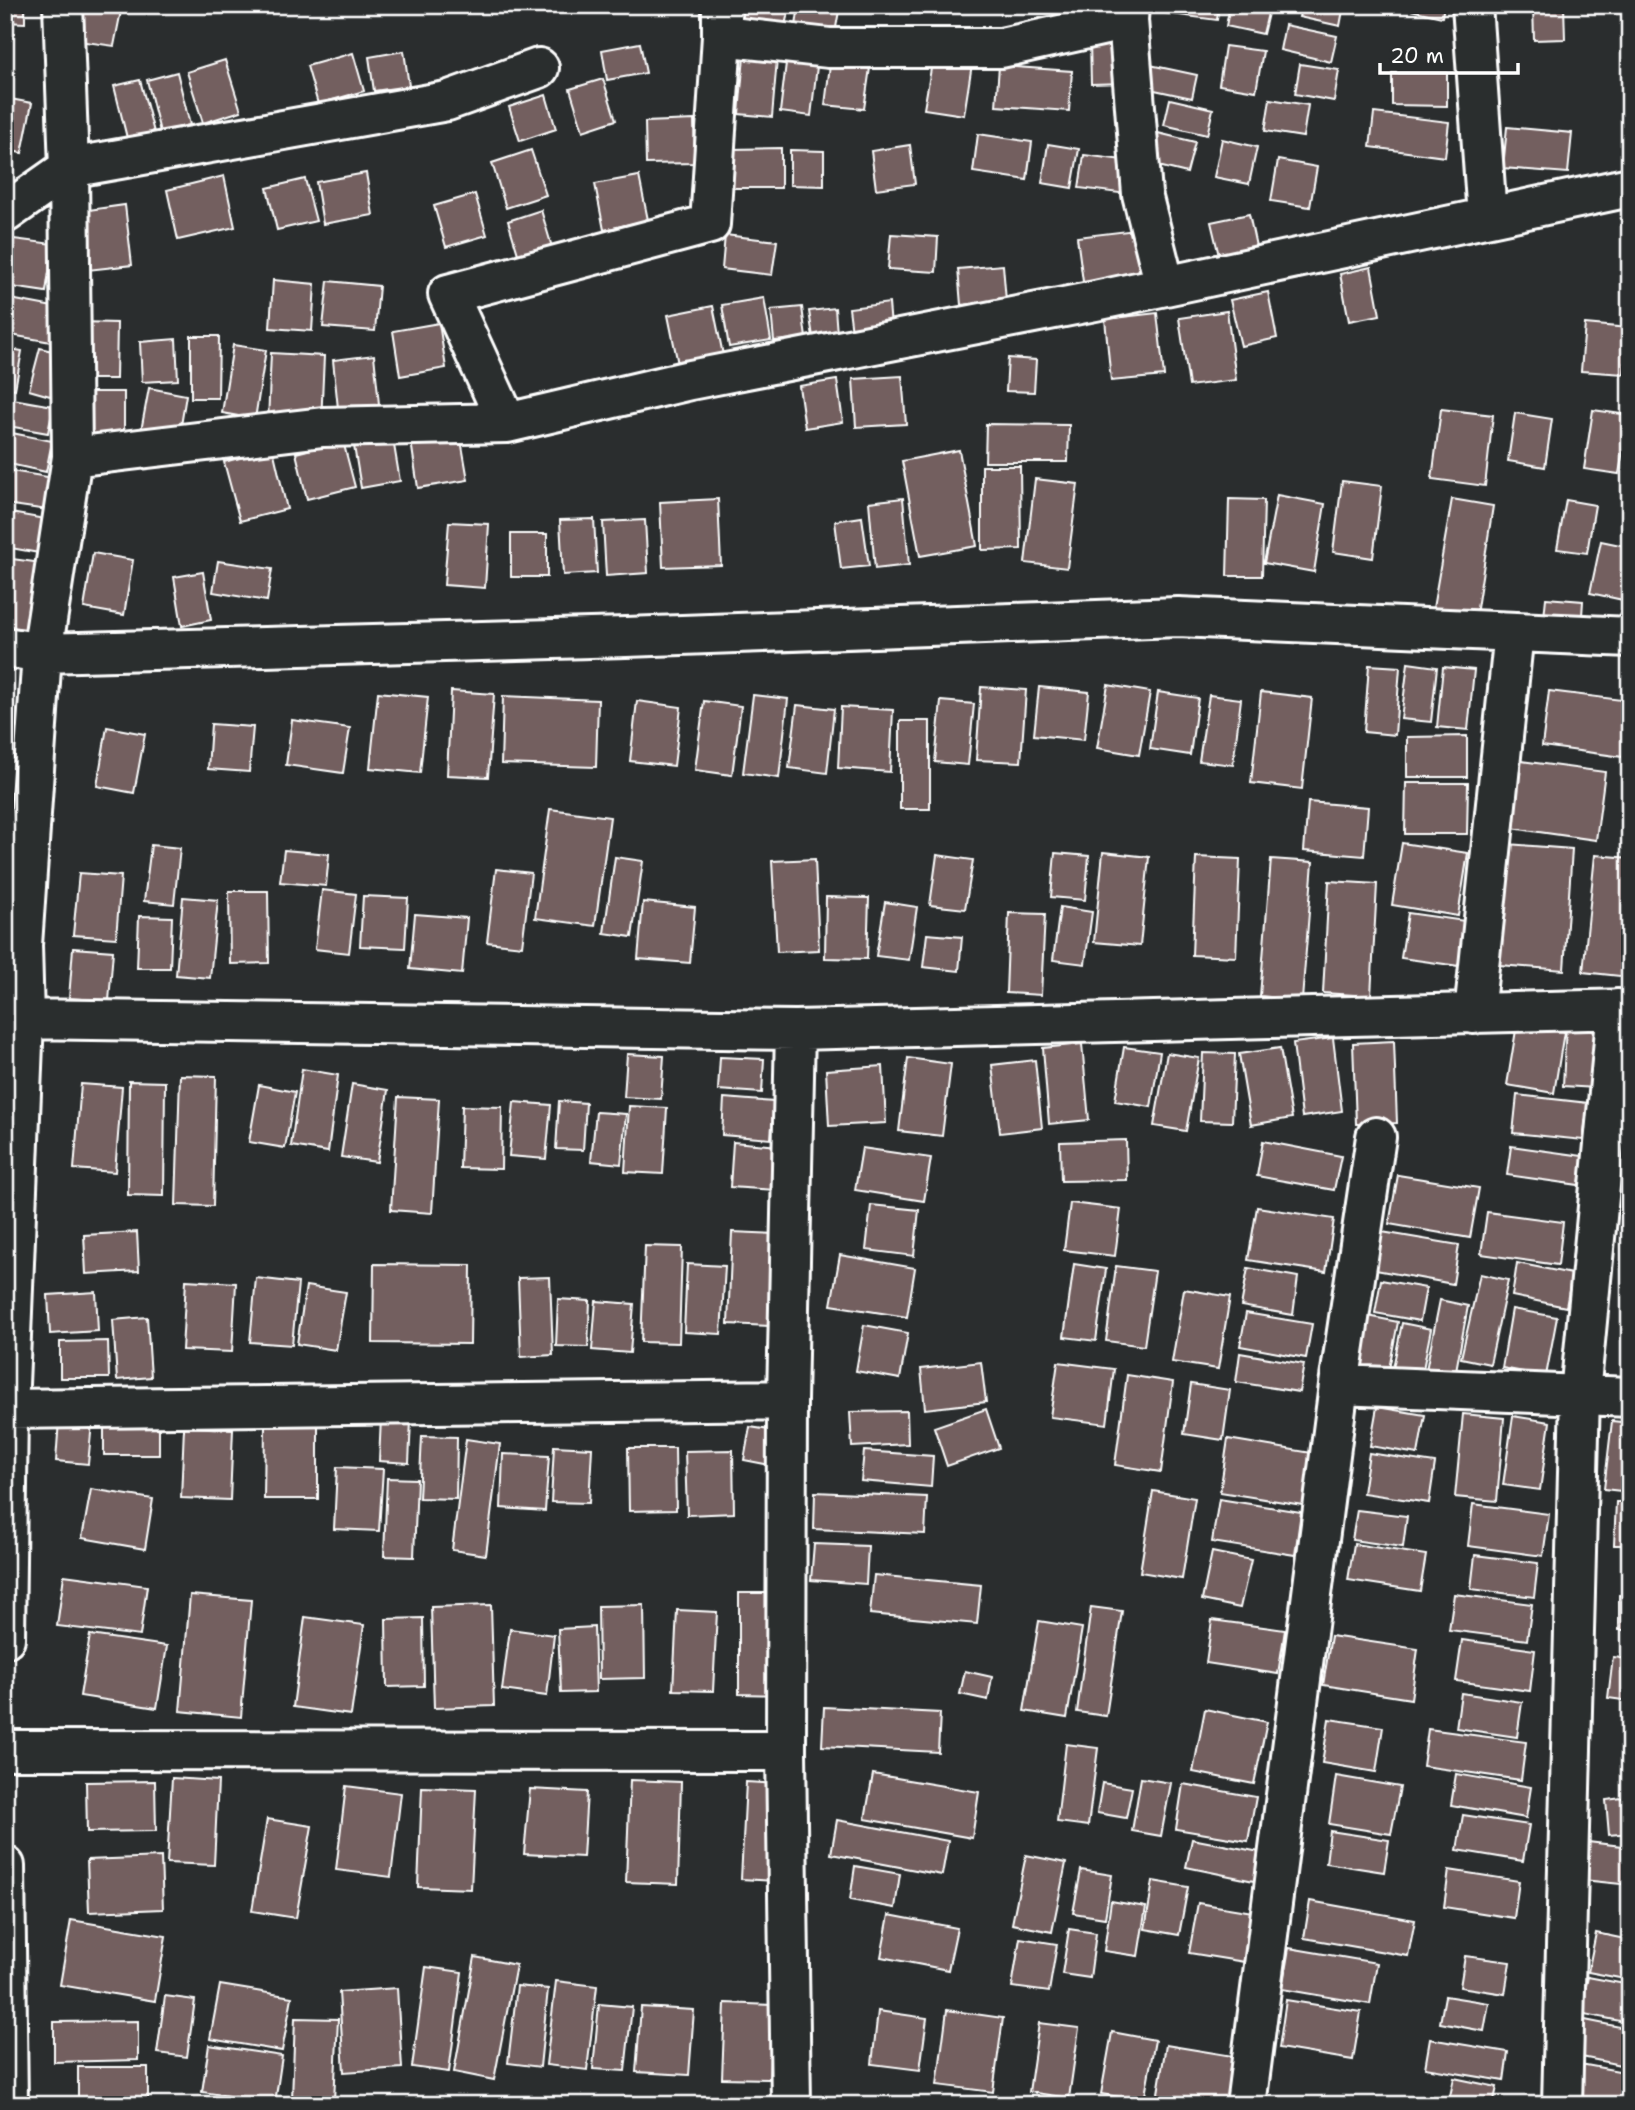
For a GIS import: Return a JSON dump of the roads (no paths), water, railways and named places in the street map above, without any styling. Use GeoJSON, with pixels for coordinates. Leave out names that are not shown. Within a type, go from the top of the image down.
{"type":"FeatureCollection","features":[{"type":"Feature","properties":{"kind":"street"},"geometry":{"type":"LineString","coordinates":[[5,1638],[14,944],[43,653],[72,457],[69,168],[63,5]]}},
{"type":"Feature","properties":{"kind":"street"},"geometry":{"type":"LineString","coordinates":[[1472,5],[1487,217]]}},
{"type":"Feature","properties":{"kind":"street"},"geometry":{"type":"LineString","coordinates":[[507,424],[448,294],[710,224],[722,21],[829,48],[1001,48],[1128,13],[1142,194],[1165,286]]}},
{"type":"Feature","properties":{"kind":"street"},"geometry":{"type":"LineString","coordinates":[[5,213],[69,168],[447,102],[539,68]]}},
{"type":"Feature","properties":{"kind":"street"},"geometry":{"type":"LineString","coordinates":[[72,457],[323,427],[507,424],[690,380],[1165,286],[1630,187]]}},
{"type":"Feature","properties":{"kind":"street"},"geometry":{"type":"LineString","coordinates":[[5,647],[43,653],[625,637],[1178,617],[1630,637]]}},
{"type":"Feature","properties":{"kind":"street"},"geometry":{"type":"LineString","coordinates":[[1474,1014],[1514,632]]}},
{"type":"Feature","properties":{"kind":"street"},"geometry":{"type":"LineString","coordinates":[[14,1020],[795,1030],[1623,1009],[1580,1394],[1562,2105]]}},
{"type":"Feature","properties":{"kind":"street"},"geometry":{"type":"LineString","coordinates":[[791,2105],[786,1751],[787,1399],[795,1030]]}},
{"type":"Feature","properties":{"kind":"street"},"geometry":{"type":"LineString","coordinates":[[1246,2105],[1339,1385],[1376,1137]]}},
{"type":"Feature","properties":{"kind":"street"},"geometry":{"type":"LineString","coordinates":[[1339,1385],[1630,1397]]}},
{"type":"Feature","properties":{"kind":"street"},"geometry":{"type":"LineString","coordinates":[[6,1409],[787,1399]]}},
{"type":"Feature","properties":{"kind":"street"},"geometry":{"type":"LineString","coordinates":[[5,1750],[786,1751]]}},
{"type":"Feature","properties":{"kind":"street"},"geometry":{"type":"LineString","coordinates":[[5,1866],[8,2105]]}}]}
